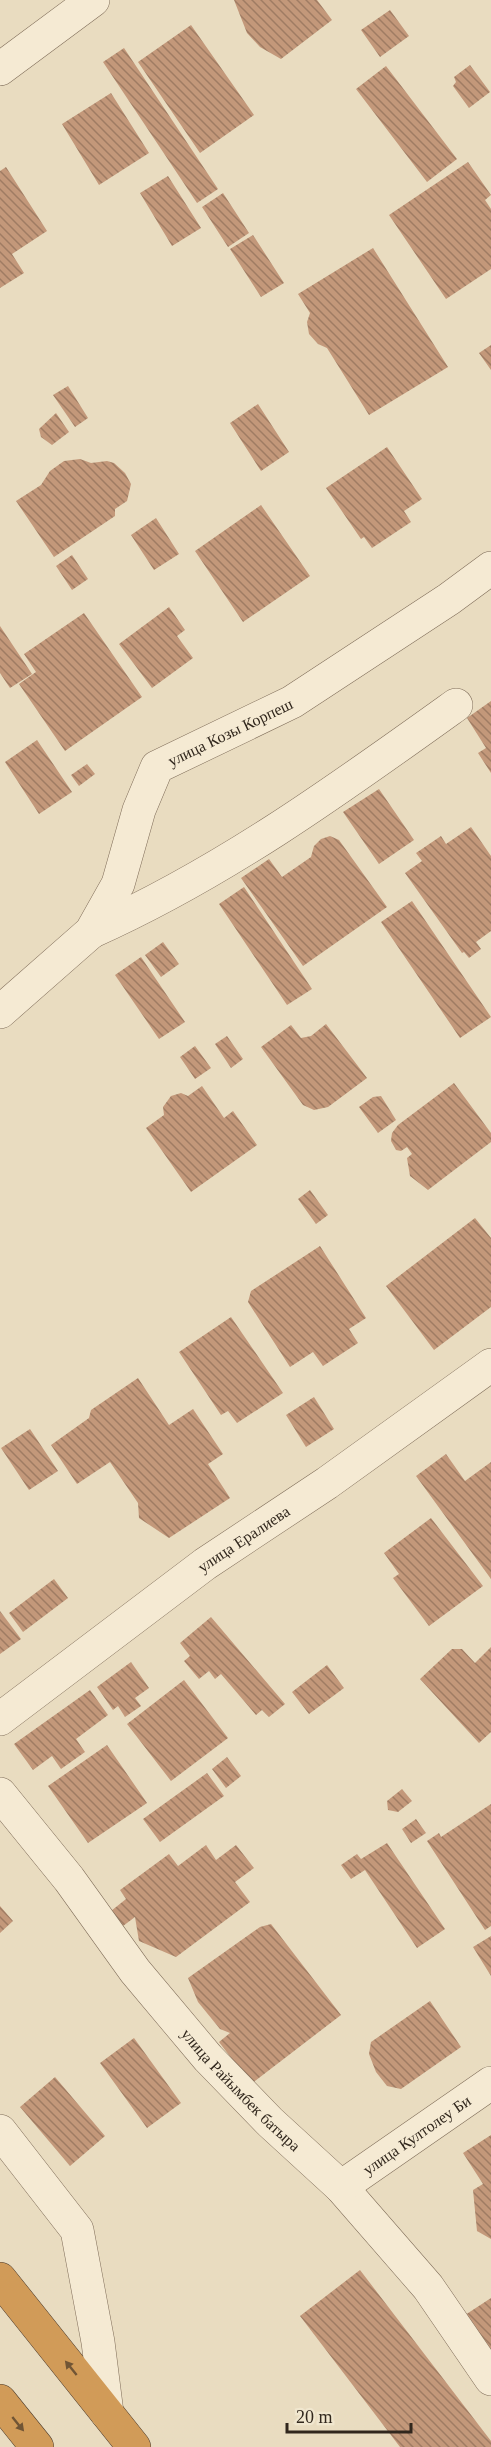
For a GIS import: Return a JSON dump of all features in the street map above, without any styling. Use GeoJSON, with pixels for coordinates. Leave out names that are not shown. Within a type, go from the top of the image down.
{"type":"FeatureCollection","features":[{"type":"Feature","properties":{"kind":"highway"},"geometry":{"type":"LineString","coordinates":[[0,2278],[134,2447]]}},
{"type":"Feature","properties":{"kind":"highway"},"geometry":{"type":"LineString","coordinates":[[0,2401],[37,2447]]}},
{"type":"Feature","properties":{"kind":"street"},"geometry":{"type":"LineString","coordinates":[[0,69],[93,0]]}},
{"type":"Feature","properties":{"kind":"street","name":"улица Козы Корпеш"},"geometry":{"type":"LineString","coordinates":[[0,1011],[92,932],[118,884],[139,810],[158,767],[292,702],[449,599],[491,568]]}},
{"type":"Feature","properties":{"kind":"street"},"geometry":{"type":"LineString","coordinates":[[92,932],[205,875],[350,782],[456,705]]}},
{"type":"Feature","properties":{"kind":"street"},"geometry":{"type":"LineString","coordinates":[[128,850],[138,874],[157,886],[179,890]]}},
{"type":"Feature","properties":{"kind":"street","name":"улица Ералиева"},"geometry":{"type":"LineString","coordinates":[[0,1719],[205,1564],[327,1483],[491,1365]]}},
{"type":"Feature","properties":{"kind":"street","name":"улица Райымбек батыра"},"geometry":{"type":"LineString","coordinates":[[0,1794],[69,1879],[135,1971],[208,2058],[270,2122],[341,2187],[428,2287],[491,2379]]}},
{"type":"Feature","properties":{"kind":"street","name":"улица Култолеу Би"},"geometry":{"type":"LineString","coordinates":[[341,2187],[491,2083]]}},
{"type":"Feature","properties":{"kind":"street"},"geometry":{"type":"LineString","coordinates":[[0,2131],[77,2230],[98,2342],[107,2413]]}},
{"type":"Feature","properties":{"kind":"building"},"geometry":{"type":"Polygon","coordinates":[[[234,0],[317,0],[332,20],[281,59],[260,47],[247,33],[234,0]]]}},
{"type":"Feature","properties":{"kind":"building"},"geometry":{"type":"Polygon","coordinates":[[[390,10],[409,36],[380,57],[361,30],[390,10]]]}},
{"type":"Feature","properties":{"kind":"building"},"geometry":{"type":"Polygon","coordinates":[[[191,25],[254,115],[200,153],[138,62],[191,25]]]}},
{"type":"Feature","properties":{"kind":"building"},"geometry":{"type":"Polygon","coordinates":[[[124,48],[218,189],[197,203],[103,62],[124,48]]]}},
{"type":"Feature","properties":{"kind":"building"},"geometry":{"type":"Polygon","coordinates":[[[470,65],[490,92],[469,108],[453,86],[456,82],[454,77],[470,65]]]}},
{"type":"Feature","properties":{"kind":"building"},"geometry":{"type":"Polygon","coordinates":[[[386,66],[457,159],[427,182],[356,89],[386,66]]]}},
{"type":"Feature","properties":{"kind":"building"},"geometry":{"type":"Polygon","coordinates":[[[111,93],[149,153],[99,185],[62,124],[111,93]]]}},
{"type":"Feature","properties":{"kind":"building"},"geometry":{"type":"Polygon","coordinates":[[[468,162],[491,195],[485,200],[491,209],[491,269],[446,299],[389,215],[468,162]]]}},
{"type":"Feature","properties":{"kind":"building"},"geometry":{"type":"Polygon","coordinates":[[[6,167],[47,231],[12,254],[24,273],[0,288],[0,171],[6,167]]]}},
{"type":"Feature","properties":{"kind":"building"},"geometry":{"type":"Polygon","coordinates":[[[168,176],[201,228],[172,246],[140,193],[168,176]]]}},
{"type":"Feature","properties":{"kind":"building"},"geometry":{"type":"Polygon","coordinates":[[[223,193],[249,233],[228,247],[202,207],[223,193]]]}},
{"type":"Feature","properties":{"kind":"building"},"geometry":{"type":"Polygon","coordinates":[[[253,235],[284,283],[261,297],[230,249],[253,235]]]}},
{"type":"Feature","properties":{"kind":"building"},"geometry":{"type":"Polygon","coordinates":[[[373,248],[448,367],[369,415],[327,348],[318,344],[309,334],[307,322],[310,313],[298,294],[373,248]]]}},
{"type":"Feature","properties":{"kind":"building"},"geometry":{"type":"Polygon","coordinates":[[[491,345],[491,370],[479,353],[491,345]]]}},
{"type":"Feature","properties":{"kind":"building"},"geometry":{"type":"Polygon","coordinates":[[[68,386],[88,418],[75,427],[53,395],[68,386]]]}},
{"type":"Feature","properties":{"kind":"building"},"geometry":{"type":"Polygon","coordinates":[[[258,404],[289,452],[261,471],[230,423],[258,404]]]}},
{"type":"Feature","properties":{"kind":"building"},"geometry":{"type":"Polygon","coordinates":[[[56,413],[69,432],[52,445],[41,437],[39,429],[56,413]]]}},
{"type":"Feature","properties":{"kind":"building"},"geometry":{"type":"Polygon","coordinates":[[[387,447],[422,499],[404,511],[411,522],[372,548],[364,537],[361,539],[326,488],[387,447]]]}},
{"type":"Feature","properties":{"kind":"building"},"geometry":{"type":"Polygon","coordinates":[[[80,459],[91,463],[107,461],[114,463],[125,473],[131,484],[127,501],[115,509],[115,516],[54,557],[16,501],[41,485],[50,471],[64,461],[80,459]]]}},
{"type":"Feature","properties":{"kind":"building"},"geometry":{"type":"Polygon","coordinates":[[[261,505],[310,576],[243,622],[195,551],[261,505]]]}},
{"type":"Feature","properties":{"kind":"building"},"geometry":{"type":"Polygon","coordinates":[[[156,518],[179,554],[154,570],[131,535],[156,518]]]}},
{"type":"Feature","properties":{"kind":"building"},"geometry":{"type":"Polygon","coordinates":[[[72,555],[88,579],[72,590],[56,566],[72,555]]]}},
{"type":"Feature","properties":{"kind":"building"},"geometry":{"type":"Polygon","coordinates":[[[169,607],[185,630],[177,636],[193,658],[152,688],[119,644],[169,607]]]}},
{"type":"Feature","properties":{"kind":"building"},"geometry":{"type":"Polygon","coordinates":[[[84,613],[142,697],[65,751],[19,684],[36,672],[24,654],[84,613]]]}},
{"type":"Feature","properties":{"kind":"building"},"geometry":{"type":"Polygon","coordinates":[[[0,626],[32,674],[10,688],[0,673],[0,626]]]}},
{"type":"Feature","properties":{"kind":"building"},"geometry":{"type":"Polygon","coordinates":[[[491,701],[491,773],[478,753],[486,748],[467,718],[491,701]]]}},
{"type":"Feature","properties":{"kind":"building"},"geometry":{"type":"Polygon","coordinates":[[[37,740],[72,792],[39,814],[5,762],[37,740]]]}},
{"type":"Feature","properties":{"kind":"building"},"geometry":{"type":"Polygon","coordinates":[[[87,764],[95,774],[79,786],[71,775],[87,764]]]}},
{"type":"Feature","properties":{"kind":"building"},"geometry":{"type":"Polygon","coordinates":[[[379,789],[414,840],[379,864],[343,812],[379,789]]]}},
{"type":"Feature","properties":{"kind":"building"},"geometry":{"type":"Polygon","coordinates":[[[471,827],[491,856],[491,931],[476,942],[481,949],[469,958],[464,952],[462,953],[405,873],[422,861],[416,853],[441,836],[446,844],[471,827]]]}},
{"type":"Feature","properties":{"kind":"building"},"geometry":{"type":"Polygon","coordinates":[[[330,836],[339,840],[387,907],[303,966],[241,878],[269,859],[282,877],[311,857],[314,846],[321,839],[330,836]]]}},
{"type":"Feature","properties":{"kind":"building"},"geometry":{"type":"Polygon","coordinates":[[[244,887],[312,989],[287,1005],[219,904],[244,887]]]}},
{"type":"Feature","properties":{"kind":"building"},"geometry":{"type":"Polygon","coordinates":[[[412,901],[491,1017],[460,1038],[381,922],[412,901]]]}},
{"type":"Feature","properties":{"kind":"building"},"geometry":{"type":"Polygon","coordinates":[[[163,942],[179,964],[161,977],[145,955],[163,942]]]}},
{"type":"Feature","properties":{"kind":"building"},"geometry":{"type":"Polygon","coordinates":[[[141,957],[185,1022],[159,1039],[115,975],[141,957]]]}},
{"type":"Feature","properties":{"kind":"building"},"geometry":{"type":"Polygon","coordinates":[[[326,1024],[367,1078],[328,1107],[314,1110],[303,1105],[261,1047],[291,1025],[301,1038],[311,1036],[326,1024]]]}},
{"type":"Feature","properties":{"kind":"building"},"geometry":{"type":"Polygon","coordinates":[[[227,1036],[243,1059],[231,1068],[215,1044],[227,1036]]]}},
{"type":"Feature","properties":{"kind":"building"},"geometry":{"type":"Polygon","coordinates":[[[195,1046],[211,1068],[195,1079],[180,1057],[195,1046]]]}},
{"type":"Feature","properties":{"kind":"building"},"geometry":{"type":"Polygon","coordinates":[[[454,1083],[491,1133],[491,1142],[428,1190],[410,1176],[407,1158],[412,1154],[407,1147],[401,1151],[396,1150],[391,1141],[392,1133],[398,1125],[454,1083]]]}},
{"type":"Feature","properties":{"kind":"building"},"geometry":{"type":"Polygon","coordinates":[[[202,1086],[224,1118],[233,1111],[257,1145],[191,1192],[146,1128],[164,1115],[163,1107],[171,1096],[181,1093],[188,1096],[202,1086]]]}},
{"type":"Feature","properties":{"kind":"building"},"geometry":{"type":"Polygon","coordinates":[[[381,1096],[396,1120],[378,1133],[359,1107],[373,1097],[381,1096]]]}},
{"type":"Feature","properties":{"kind":"building"},"geometry":{"type":"Polygon","coordinates":[[[310,1190],[328,1215],[316,1224],[298,1199],[310,1190]]]}},
{"type":"Feature","properties":{"kind":"building"},"geometry":{"type":"Polygon","coordinates":[[[475,1218],[491,1238],[491,1307],[434,1350],[386,1286],[475,1218]]]}},
{"type":"Feature","properties":{"kind":"building"},"geometry":{"type":"Polygon","coordinates":[[[320,1246],[366,1318],[349,1329],[358,1343],[323,1366],[313,1352],[290,1367],[248,1302],[251,1291],[320,1246]]]}},
{"type":"Feature","properties":{"kind":"building"},"geometry":{"type":"Polygon","coordinates":[[[231,1317],[283,1393],[237,1423],[228,1411],[221,1415],[179,1352],[231,1317]]]}},
{"type":"Feature","properties":{"kind":"building"},"geometry":{"type":"Polygon","coordinates":[[[138,1378],[169,1425],[193,1409],[223,1454],[208,1464],[230,1498],[169,1538],[139,1518],[138,1503],[110,1462],[77,1484],[51,1445],[89,1418],[91,1410],[138,1378]]]}},
{"type":"Feature","properties":{"kind":"building"},"geometry":{"type":"Polygon","coordinates":[[[314,1397],[334,1429],[306,1447],[286,1415],[314,1397]]]}},
{"type":"Feature","properties":{"kind":"building"},"geometry":{"type":"Polygon","coordinates":[[[30,1429],[58,1471],[29,1490],[1,1448],[30,1429]]]}},
{"type":"Feature","properties":{"kind":"building"},"geometry":{"type":"Polygon","coordinates":[[[446,1454],[465,1481],[491,1462],[491,1579],[416,1476],[446,1454]]]}},
{"type":"Feature","properties":{"kind":"building"},"geometry":{"type":"Polygon","coordinates":[[[431,1518],[483,1586],[429,1626],[393,1578],[399,1574],[384,1553],[431,1518]]]}},
{"type":"Feature","properties":{"kind":"building"},"geometry":{"type":"Polygon","coordinates":[[[54,1579],[68,1598],[23,1632],[9,1613],[54,1579]]]}},
{"type":"Feature","properties":{"kind":"building"},"geometry":{"type":"Polygon","coordinates":[[[0,1611],[21,1639],[0,1654],[0,1611]]]}},
{"type":"Feature","properties":{"kind":"building"},"geometry":{"type":"Polygon","coordinates":[[[211,1617],[285,1704],[269,1717],[262,1710],[256,1715],[221,1674],[215,1679],[209,1671],[199,1679],[184,1661],[190,1656],[180,1643],[211,1617]]]}},
{"type":"Feature","properties":{"kind":"building"},"geometry":{"type":"Polygon","coordinates":[[[491,1647],[491,1732],[479,1743],[420,1679],[452,1649],[462,1649],[475,1663],[491,1647]]]}},
{"type":"Feature","properties":{"kind":"building"},"geometry":{"type":"Polygon","coordinates":[[[131,1662],[149,1688],[135,1698],[141,1706],[125,1717],[118,1706],[113,1710],[97,1687],[131,1662]]]}},
{"type":"Feature","properties":{"kind":"building"},"geometry":{"type":"Polygon","coordinates":[[[327,1665],[344,1688],[309,1714],[292,1692],[327,1665]]]}},
{"type":"Feature","properties":{"kind":"building"},"geometry":{"type":"Polygon","coordinates":[[[184,1680],[228,1738],[171,1781],[127,1724],[184,1680]]]}},
{"type":"Feature","properties":{"kind":"building"},"geometry":{"type":"Polygon","coordinates":[[[90,1690],[108,1715],[76,1739],[85,1752],[61,1769],[52,1756],[33,1770],[14,1744],[90,1690]]]}},
{"type":"Feature","properties":{"kind":"building"},"geometry":{"type":"Polygon","coordinates":[[[107,1745],[147,1803],[88,1843],[48,1786],[107,1745]]]}},
{"type":"Feature","properties":{"kind":"building"},"geometry":{"type":"Polygon","coordinates":[[[227,1757],[241,1776],[226,1788],[212,1769],[227,1757]]]}},
{"type":"Feature","properties":{"kind":"building"},"geometry":{"type":"Polygon","coordinates":[[[207,1773],[224,1796],[160,1842],[143,1819],[207,1773]]]}},
{"type":"Feature","properties":{"kind":"building"},"geometry":{"type":"Polygon","coordinates":[[[402,1789],[412,1801],[398,1812],[388,1810],[387,1801],[402,1789]]]}},
{"type":"Feature","properties":{"kind":"building"},"geometry":{"type":"Polygon","coordinates":[[[491,1804],[491,1926],[485,1930],[427,1841],[439,1833],[441,1837],[491,1804]]]}},
{"type":"Feature","properties":{"kind":"building"},"geometry":{"type":"Polygon","coordinates":[[[416,1819],[426,1833],[411,1843],[402,1829],[416,1819]]]}},
{"type":"Feature","properties":{"kind":"building"},"geometry":{"type":"Polygon","coordinates":[[[387,1843],[445,1929],[417,1948],[365,1870],[351,1879],[341,1865],[357,1854],[361,1859],[387,1843]]]}},
{"type":"Feature","properties":{"kind":"building"},"geometry":{"type":"Polygon","coordinates":[[[206,1845],[216,1860],[236,1845],[254,1868],[235,1882],[250,1902],[176,1957],[139,1941],[135,1917],[123,1926],[111,1911],[126,1899],[120,1890],[169,1854],[178,1866],[206,1845]]]}},
{"type":"Feature","properties":{"kind":"building"},"geometry":{"type":"Polygon","coordinates":[[[0,1906],[13,1921],[0,1933],[0,1906]]]}},
{"type":"Feature","properties":{"kind":"building"},"geometry":{"type":"Polygon","coordinates":[[[271,1924],[341,2015],[251,2084],[219,2042],[230,2033],[220,2029],[198,2002],[188,1978],[260,1927],[271,1924]]]}},
{"type":"Feature","properties":{"kind":"building"},"geometry":{"type":"Polygon","coordinates":[[[491,1936],[491,1976],[473,1947],[491,1936]]]}},
{"type":"Feature","properties":{"kind":"building"},"geometry":{"type":"Polygon","coordinates":[[[430,2001],[461,2047],[401,2089],[387,2086],[376,2072],[369,2054],[371,2042],[430,2001]]]}},
{"type":"Feature","properties":{"kind":"building"},"geometry":{"type":"Polygon","coordinates":[[[134,2038],[181,2103],[147,2128],[100,2063],[134,2038]]]}},
{"type":"Feature","properties":{"kind":"building"},"geometry":{"type":"Polygon","coordinates":[[[55,2077],[105,2136],[70,2166],[20,2107],[55,2077]]]}},
{"type":"Feature","properties":{"kind":"building"},"geometry":{"type":"Polygon","coordinates":[[[491,2135],[491,2239],[477,2231],[473,2190],[483,2184],[463,2153],[491,2135]]]}},
{"type":"Feature","properties":{"kind":"building"},"geometry":{"type":"Polygon","coordinates":[[[360,2270],[491,2441],[491,2447],[400,2447],[300,2316],[360,2270]]]}},
{"type":"Feature","properties":{"kind":"building"},"geometry":{"type":"Polygon","coordinates":[[[491,2298],[491,2361],[462,2317],[491,2298]]]}}]}
